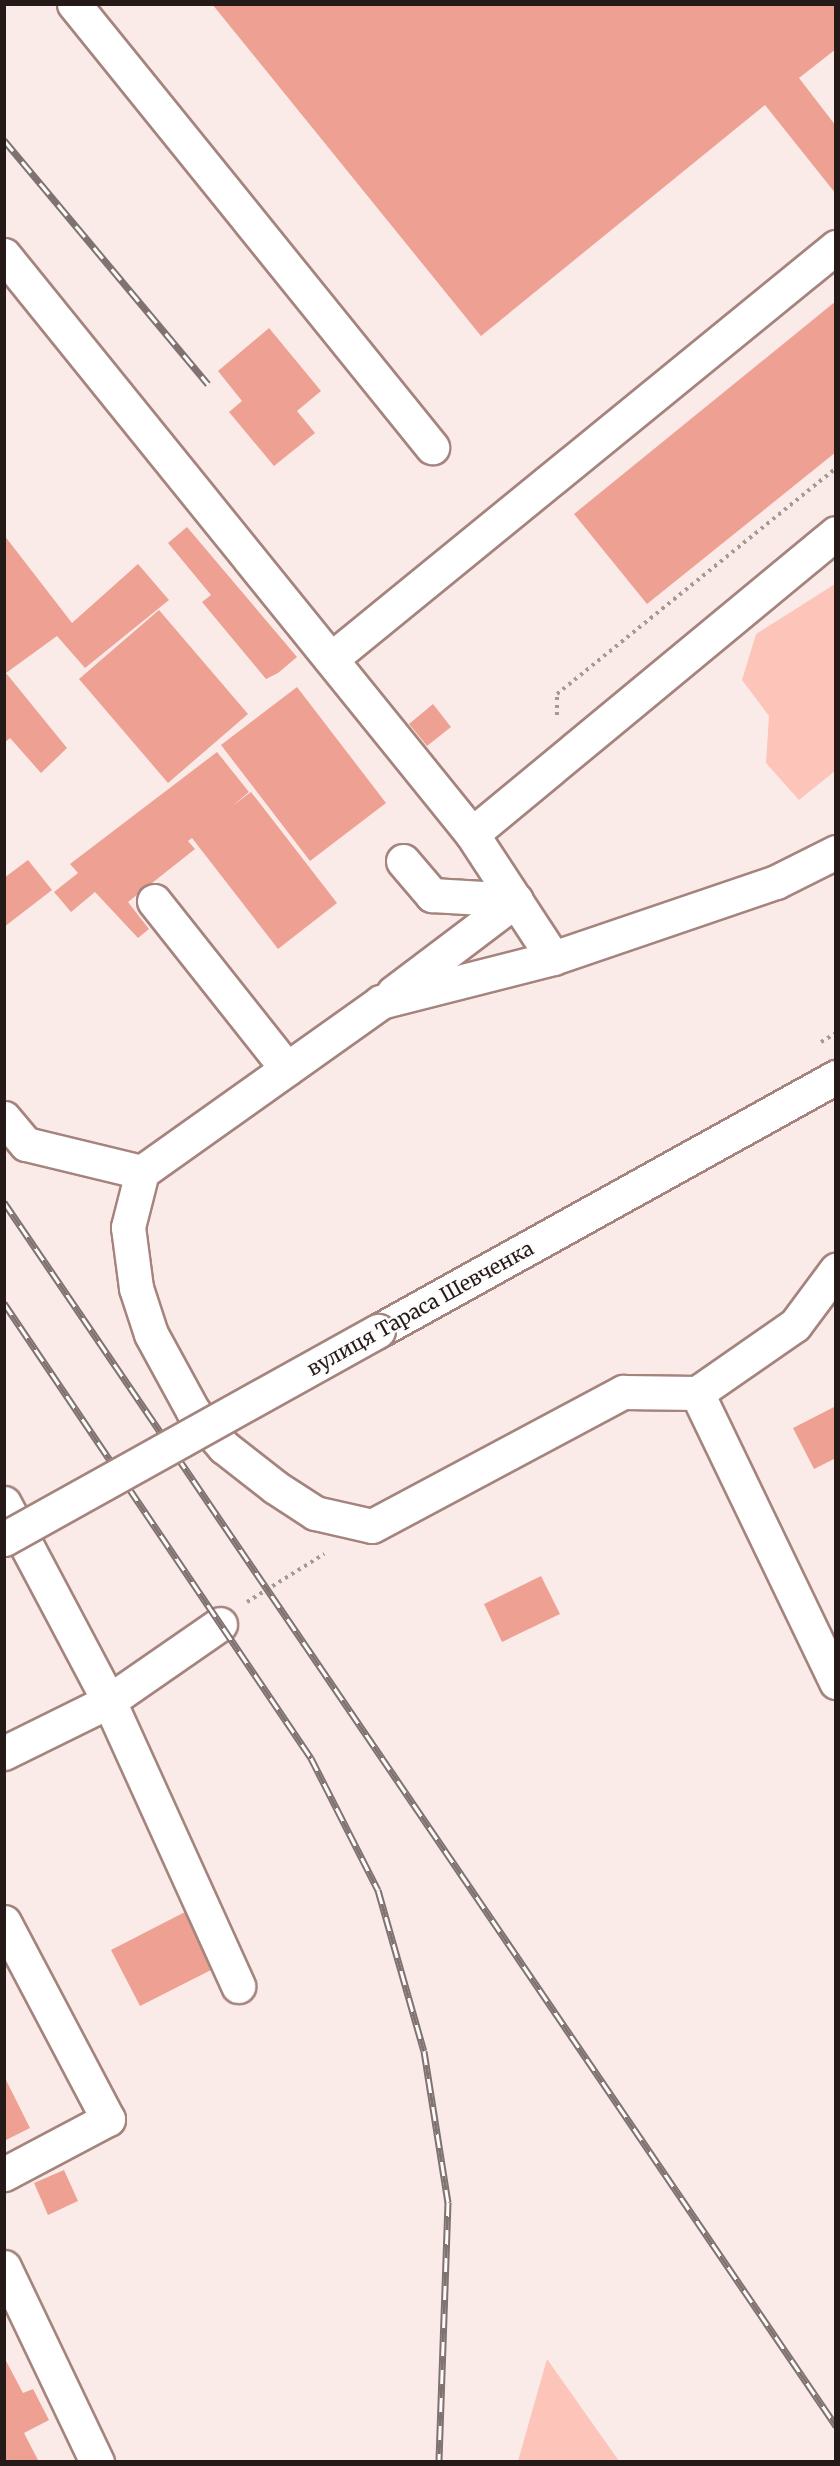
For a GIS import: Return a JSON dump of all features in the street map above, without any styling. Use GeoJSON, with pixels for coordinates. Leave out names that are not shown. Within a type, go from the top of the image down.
{"type":"FeatureCollection","features":[{"type":"Feature","properties":{"kind":"main road"},"geometry":{"type":"LineString","coordinates":[[74,4],[432,447]]}},
{"type":"Feature","properties":{"kind":"main road"},"geometry":{"type":"LineString","coordinates":[[331,659],[836,247]]}},
{"type":"Feature","properties":{"kind":"main road"},"geometry":{"type":"LineString","coordinates":[[4,255],[472,834],[553,958]]}},
{"type":"Feature","properties":{"kind":"main road"},"geometry":{"type":"LineString","coordinates":[[472,834],[836,533]]}},
{"type":"Feature","properties":{"kind":"main road"},"geometry":{"type":"LineString","coordinates":[[381,1002],[553,958],[776,882],[836,852]]}},
{"type":"Feature","properties":{"kind":"main road"},"geometry":{"type":"LineString","coordinates":[[403,861],[432,895],[516,900]]}},
{"type":"Feature","properties":{"kind":"main road"},"geometry":{"type":"LineString","coordinates":[[516,900],[381,1002],[142,1172],[128,1227],[136,1288],[151,1334],[193,1411],[224,1448],[274,1487],[315,1513],[372,1526],[623,1392],[697,1393],[795,1325],[836,1270]]}},
{"type":"Feature","properties":{"kind":"main road"},"geometry":{"type":"LineString","coordinates":[[154,901],[287,1069]]}},
{"type":"Feature","properties":{"kind":"main road","name":"вулиця Тараса Шевченка"},"geometry":{"type":"LineString","coordinates":[[4,1539],[836,1077]]}},
{"type":"Feature","properties":{"kind":"main road"},"geometry":{"type":"LineString","coordinates":[[4,1118],[26,1144],[142,1172]]}},
{"type":"Feature","properties":{"kind":"main road"},"geometry":{"type":"LineString","coordinates":[[697,1393],[836,1682]]}},
{"type":"Feature","properties":{"kind":"main road"},"geometry":{"type":"LineString","coordinates":[[4,1503],[110,1701],[238,1986]]}},
{"type":"Feature","properties":{"kind":"main road"},"geometry":{"type":"LineString","coordinates":[[4,1753],[110,1701],[220,1624]]}},
{"type":"Feature","properties":{"kind":"main road"},"geometry":{"type":"LineString","coordinates":[[4,1922],[108,2119],[4,2174]]}},
{"type":"Feature","properties":{"kind":"main road"},"geometry":{"type":"LineString","coordinates":[[4,2267],[97,2462]]}},
{"type":"Feature","properties":{"kind":"path"},"geometry":{"type":"LineString","coordinates":[[557,764],[557,694],[836,468]]}},
{"type":"Feature","properties":{"kind":"path"},"geometry":{"type":"LineString","coordinates":[[220,1624],[263,1590],[372,1526]]}},
{"type":"Feature","properties":{"kind":"shaded area"},"geometry":{"type":"Polygon","coordinates":[[[835,584],[835,771],[799,800],[766,763],[769,716],[742,680],[756,634],[835,584]]]}},
{"type":"Feature","properties":{"kind":"shaded area"},"geometry":{"type":"Polygon","coordinates":[[[547,2359],[619,2461],[518,2461],[547,2359]]]}},
{"type":"Feature","properties":{"kind":"building"},"geometry":{"type":"Polygon","coordinates":[[[212,4],[836,4],[836,49],[799,78],[836,126],[836,194],[765,105],[481,336],[212,4]]]}},
{"type":"Feature","properties":{"kind":"building"},"geometry":{"type":"Polygon","coordinates":[[[836,301],[836,452],[647,604],[574,514],[836,301]]]}},
{"type":"Feature","properties":{"kind":"building"},"geometry":{"type":"Polygon","coordinates":[[[269,328],[321,391],[297,411],[315,433],[274,466],[229,412],[242,401],[218,371],[269,328]]]}},
{"type":"Feature","properties":{"kind":"building"},"geometry":{"type":"Polygon","coordinates":[[[187,527],[297,657],[278,673],[266,679],[202,602],[211,595],[168,543],[187,527]]]}},
{"type":"Feature","properties":{"kind":"building"},"geometry":{"type":"Polygon","coordinates":[[[4,535],[72,623],[138,564],[169,600],[85,668],[57,636],[6,673],[67,748],[41,773],[10,738],[4,743],[4,535]]]}},
{"type":"Feature","properties":{"kind":"building"},"geometry":{"type":"Polygon","coordinates":[[[159,610],[248,714],[168,783],[79,679],[159,610]]]}},
{"type":"Feature","properties":{"kind":"building"},"geometry":{"type":"Polygon","coordinates":[[[297,687],[386,803],[310,861],[221,745],[297,687]]]}},
{"type":"Feature","properties":{"kind":"building"},"geometry":{"type":"Polygon","coordinates":[[[433,704],[451,727],[427,746],[409,724],[433,704]]]}},
{"type":"Feature","properties":{"kind":"building"},"geometry":{"type":"Polygon","coordinates":[[[217,752],[249,792],[232,806],[251,792],[337,903],[278,949],[192,838],[188,841],[195,849],[128,902],[149,929],[138,938],[95,892],[71,912],[54,892],[78,873],[70,864],[217,752]]]}},
{"type":"Feature","properties":{"kind":"building"},"geometry":{"type":"Polygon","coordinates":[[[28,860],[52,890],[4,927],[4,878],[28,860]]]}},
{"type":"Feature","properties":{"kind":"building"},"geometry":{"type":"Polygon","coordinates":[[[836,1406],[836,1458],[814,1469],[793,1428],[836,1406]]]}},
{"type":"Feature","properties":{"kind":"building"},"geometry":{"type":"Polygon","coordinates":[[[541,1576],[560,1614],[502,1642],[484,1604],[541,1576]]]}},
{"type":"Feature","properties":{"kind":"building"},"geometry":{"type":"Polygon","coordinates":[[[185,1912],[213,1969],[140,2006],[111,1950],[185,1912]]]}},
{"type":"Feature","properties":{"kind":"building"},"geometry":{"type":"Polygon","coordinates":[[[4,2076],[30,2128],[4,2141],[4,2076]]]}},
{"type":"Feature","properties":{"kind":"building"},"geometry":{"type":"Polygon","coordinates":[[[64,2170],[78,2201],[48,2215],[34,2183],[64,2170]]]}},
{"type":"Feature","properties":{"kind":"building"},"geometry":{"type":"Polygon","coordinates":[[[4,2357],[23,2393],[33,2389],[49,2420],[24,2433],[39,2462],[4,2462],[4,2357]]]}},
{"type":"Feature","properties":{"kind":"railway"},"geometry":{"type":"LineString","coordinates":[[4,140],[208,384]]}},
{"type":"Feature","properties":{"kind":"railway"},"geometry":{"type":"LineString","coordinates":[[4,1202],[836,2426]]}},
{"type":"Feature","properties":{"kind":"railway"},"geometry":{"type":"LineString","coordinates":[[4,1303],[311,1758],[378,1890],[424,2051],[448,2202],[439,2462]]}}]}
